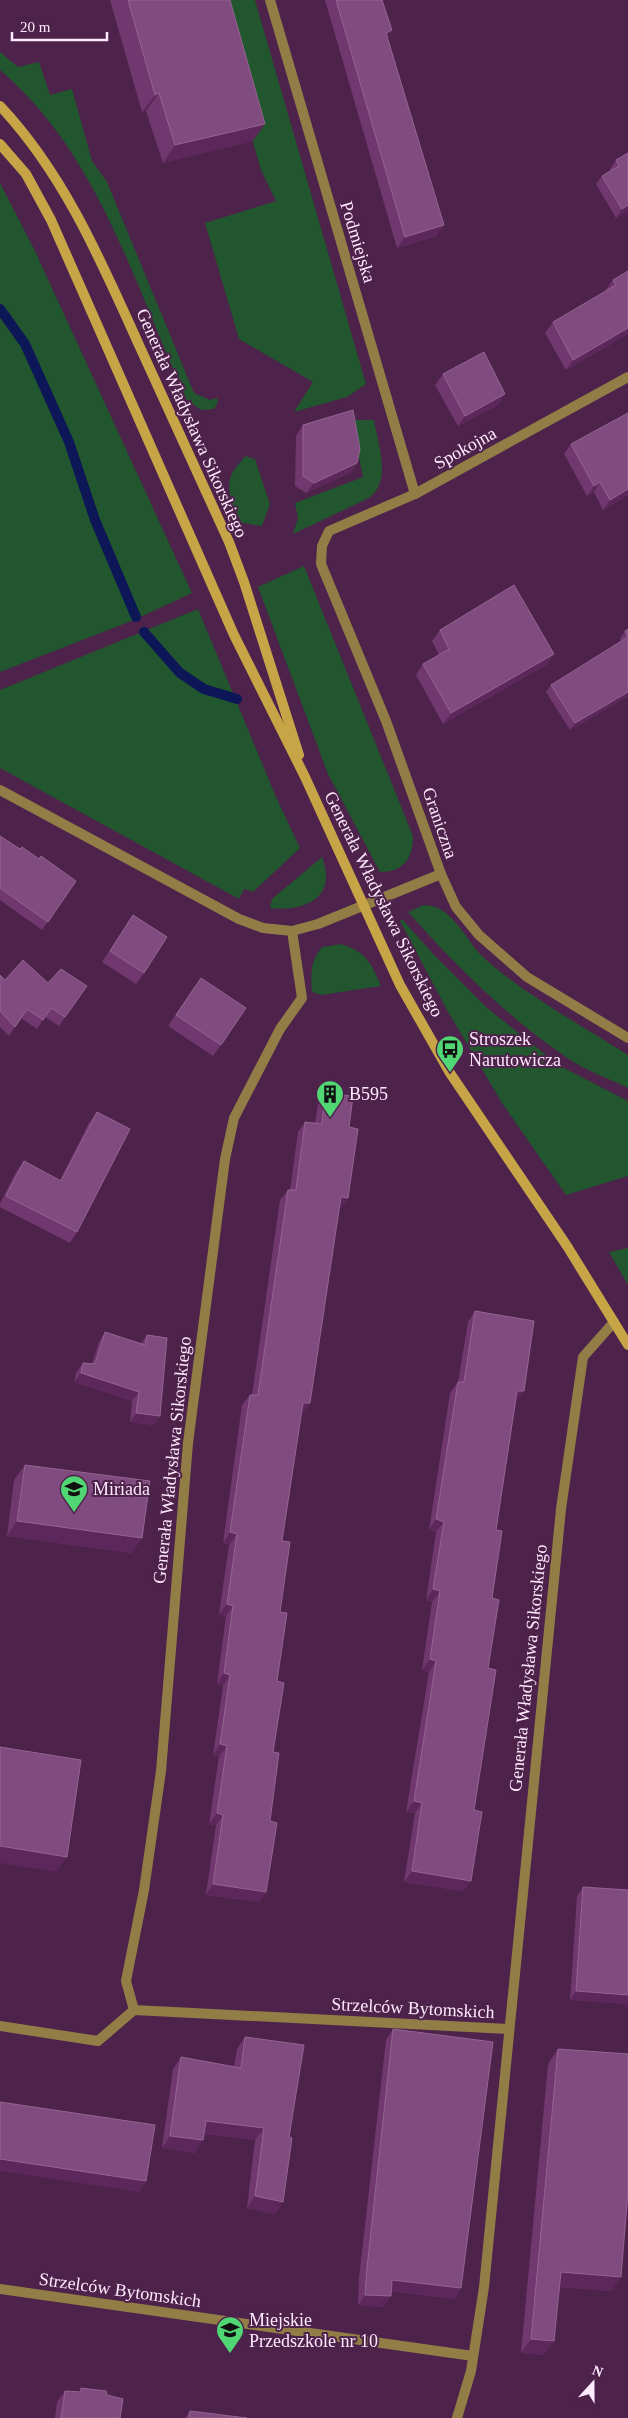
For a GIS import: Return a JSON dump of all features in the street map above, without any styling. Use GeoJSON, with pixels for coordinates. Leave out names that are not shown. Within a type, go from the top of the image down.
{"type":"FeatureCollection","features":[{"type":"Feature","properties":{"kind":"street","name":"Podmiejska"},"geometry":{"type":"LineString","coordinates":[[270,0],[415,494]]}},
{"type":"Feature","properties":{"kind":"street","name":"Generała Władysława Sikorskiego"},"geometry":{"type":"LineString","coordinates":[[0,106],[26,133],[56,179],[112,285],[229,542],[262,636],[306,777]]}},
{"type":"Feature","properties":{"kind":"street","name":"Generała Władysława Sikorskiego"},"geometry":{"type":"LineString","coordinates":[[0,144],[26,174],[51,220],[234,635],[306,777],[400,985],[450,1073],[567,1246],[628,1346]]}},
{"type":"Feature","properties":{"kind":"street","name":"Spokojna"},"geometry":{"type":"LineString","coordinates":[[322,546],[329,531],[415,494],[628,377]]}},
{"type":"Feature","properties":{"kind":"street","name":"Graniczna"},"geometry":{"type":"LineString","coordinates":[[322,546],[321,564],[386,721],[441,874],[456,907],[496,952],[527,977],[628,1038]]}},
{"type":"Feature","properties":{"kind":"street"},"geometry":{"type":"LineString","coordinates":[[0,790],[239,919],[263,928],[292,931],[318,924],[441,874]]}},
{"type":"Feature","properties":{"kind":"street","name":"Generała Władysława Sikorskiego"},"geometry":{"type":"LineString","coordinates":[[134,2010],[126,1981],[144,1890],[161,1771],[188,1443],[216,1217],[234,1118],[280,1029],[302,998],[292,931]]}},
{"type":"Feature","properties":{"kind":"street","name":"Generała Władysława Sikorskiego"},"geometry":{"type":"LineString","coordinates":[[508,2029],[561,1509],[583,1357],[614,1322]]}},
{"type":"Feature","properties":{"kind":"street"},"geometry":{"type":"LineString","coordinates":[[0,2026],[98,2041],[134,2010]]}},
{"type":"Feature","properties":{"kind":"street","name":"Strzelców Bytomskich"},"geometry":{"type":"LineString","coordinates":[[134,2010],[508,2029],[484,2288],[473,2356],[457,2418]]}},
{"type":"Feature","properties":{"kind":"street","name":"Strzelców Bytomskich"},"geometry":{"type":"LineString","coordinates":[[0,2290],[473,2356]]}},
{"type":"Feature","properties":{"kind":"green space"},"geometry":{"type":"Polygon","coordinates":[[[212,0],[255,0],[366,384],[347,397],[294,412],[313,382],[239,339],[205,223],[276,201],[261,170],[212,0]]]}},
{"type":"Feature","properties":{"kind":"green space"},"geometry":{"type":"Polygon","coordinates":[[[0,52],[18,67],[39,62],[50,95],[72,89],[92,161],[107,182],[194,393],[210,400],[217,398],[218,402],[214,409],[201,410],[187,400],[131,267],[89,181],[64,141],[34,104],[0,70],[0,52]]]}},
{"type":"Feature","properties":{"kind":"green space"},"geometry":{"type":"Polygon","coordinates":[[[0,183],[35,251],[192,593],[134,620],[0,672],[0,183]]]}},
{"type":"Feature","properties":{"kind":"green space"},"geometry":{"type":"Polygon","coordinates":[[[351,420],[374,420],[382,463],[380,484],[367,499],[293,534],[298,518],[295,503],[363,477],[351,420]]]}},
{"type":"Feature","properties":{"kind":"green space"},"geometry":{"type":"Polygon","coordinates":[[[245,456],[255,459],[270,504],[262,526],[242,523],[230,494],[229,482],[232,473],[245,456]]]}},
{"type":"Feature","properties":{"kind":"green space"},"geometry":{"type":"Polygon","coordinates":[[[304,566],[413,836],[409,857],[401,867],[395,870],[380,872],[328,774],[258,587],[304,566]]]}},
{"type":"Feature","properties":{"kind":"green space"},"geometry":{"type":"Polygon","coordinates":[[[198,609],[276,797],[300,848],[253,892],[244,889],[239,899],[0,768],[0,690],[198,609]]]}},
{"type":"Feature","properties":{"kind":"green space"},"geometry":{"type":"Polygon","coordinates":[[[322,857],[326,871],[325,883],[322,892],[315,899],[295,907],[283,909],[270,908],[272,899],[322,857]]]}},
{"type":"Feature","properties":{"kind":"green space"},"geometry":{"type":"Polygon","coordinates":[[[424,905],[434,906],[450,917],[482,956],[515,983],[628,1055],[628,1088],[573,1062],[502,1008],[463,971],[408,912],[424,905]]]}},
{"type":"Feature","properties":{"kind":"green space"},"geometry":{"type":"Polygon","coordinates":[[[402,919],[434,955],[486,1007],[560,1066],[628,1101],[628,1176],[566,1195],[502,1103],[447,1010],[400,921],[402,919]]]}},
{"type":"Feature","properties":{"kind":"green space"},"geometry":{"type":"Polygon","coordinates":[[[341,944],[357,951],[367,959],[381,986],[321,995],[312,992],[312,968],[318,952],[322,947],[341,944]]]}},
{"type":"Feature","properties":{"kind":"green space"},"geometry":{"type":"Polygon","coordinates":[[[628,1248],[628,1285],[609,1252],[628,1248]]]}},
{"type":"Feature","properties":{"kind":"building"},"geometry":{"type":"Polygon","coordinates":[[[128,0],[230,0],[265,124],[175,145],[159,93],[155,95],[128,0]]]}},
{"type":"Feature","properties":{"kind":"building"},"geometry":{"type":"Polygon","coordinates":[[[336,0],[382,0],[392,30],[386,33],[444,225],[405,237],[336,0]]]}},
{"type":"Feature","properties":{"kind":"building"},"geometry":{"type":"Polygon","coordinates":[[[628,153],[628,205],[622,209],[602,176],[619,166],[616,160],[628,153]]]}},
{"type":"Feature","properties":{"kind":"building"},"geometry":{"type":"Polygon","coordinates":[[[628,271],[628,328],[573,360],[553,322],[616,285],[613,280],[628,271]]]}},
{"type":"Feature","properties":{"kind":"building"},"geometry":{"type":"Polygon","coordinates":[[[484,352],[505,394],[465,416],[443,374],[484,352]]]}},
{"type":"Feature","properties":{"kind":"building"},"geometry":{"type":"Polygon","coordinates":[[[353,410],[360,449],[357,463],[314,483],[303,476],[303,425],[353,410]]]}},
{"type":"Feature","properties":{"kind":"building"},"geometry":{"type":"Polygon","coordinates":[[[628,413],[628,489],[610,500],[600,482],[594,486],[571,444],[628,413]]]}},
{"type":"Feature","properties":{"kind":"building"},"geometry":{"type":"Polygon","coordinates":[[[514,585],[554,654],[451,713],[423,664],[449,649],[440,630],[514,585]]]}},
{"type":"Feature","properties":{"kind":"building"},"geometry":{"type":"Polygon","coordinates":[[[628,637],[628,692],[575,723],[551,685],[628,637]]]}},
{"type":"Feature","properties":{"kind":"building"},"geometry":{"type":"Polygon","coordinates":[[[0,836],[20,849],[22,847],[39,859],[41,856],[76,881],[48,922],[0,888],[0,836]]]}},
{"type":"Feature","properties":{"kind":"building"},"geometry":{"type":"Polygon","coordinates":[[[133,915],[167,937],[144,973],[110,951],[133,915]]]}},
{"type":"Feature","properties":{"kind":"building"},"geometry":{"type":"Polygon","coordinates":[[[23,960],[48,983],[61,969],[87,986],[65,1017],[51,1008],[43,1020],[27,1009],[15,1027],[0,1011],[0,975],[5,980],[23,960]]]}},
{"type":"Feature","properties":{"kind":"building"},"geometry":{"type":"Polygon","coordinates":[[[201,978],[246,1008],[221,1045],[176,1015],[201,978]]]}},
{"type":"Feature","properties":{"kind":"building"},"geometry":{"type":"Polygon","coordinates":[[[325,1093],[353,1096],[349,1127],[358,1129],[348,1198],[341,1197],[310,1403],[303,1403],[282,1541],[290,1542],[280,1612],[287,1613],[277,1681],[284,1683],[273,1752],[279,1753],[270,1821],[277,1823],[266,1892],[213,1884],[223,1815],[217,1813],[227,1746],[220,1744],[230,1675],[224,1673],[233,1606],[227,1604],[237,1534],[230,1532],[250,1395],[258,1395],[288,1190],[296,1190],[305,1122],[322,1124],[325,1093]]]}},
{"type":"Feature","properties":{"kind":"building"},"geometry":{"type":"Polygon","coordinates":[[[97,1112],[130,1129],[77,1232],[6,1196],[24,1161],[61,1181],[97,1112]]]}},
{"type":"Feature","properties":{"kind":"building"},"geometry":{"type":"Polygon","coordinates":[[[475,1311],[534,1321],[524,1391],[517,1391],[496,1530],[502,1531],[492,1598],[499,1600],[488,1668],[496,1670],[474,1810],[482,1812],[471,1881],[412,1871],[422,1803],[414,1801],[436,1661],[430,1659],[440,1591],[433,1589],[444,1522],[436,1519],[458,1382],[464,1382],[475,1311]]]}},
{"type":"Feature","properties":{"kind":"building"},"geometry":{"type":"Polygon","coordinates":[[[105,1332],[145,1345],[147,1335],[167,1338],[160,1416],[136,1413],[139,1392],[81,1373],[83,1363],[95,1364],[105,1332]]]}},
{"type":"Feature","properties":{"kind":"building"},"geometry":{"type":"Polygon","coordinates":[[[25,1465],[150,1481],[142,1538],[17,1521],[25,1465]]]}},
{"type":"Feature","properties":{"kind":"building"},"geometry":{"type":"Polygon","coordinates":[[[0,1747],[81,1760],[67,1857],[0,1846],[0,1747]]]}},
{"type":"Feature","properties":{"kind":"building"},"geometry":{"type":"Polygon","coordinates":[[[583,1887],[628,1890],[628,1995],[576,1991],[583,1887]]]}},
{"type":"Feature","properties":{"kind":"building"},"geometry":{"type":"Polygon","coordinates":[[[393,2029],[493,2042],[461,2288],[392,2280],[391,2296],[365,2295],[393,2029]]]}},
{"type":"Feature","properties":{"kind":"building"},"geometry":{"type":"Polygon","coordinates":[[[245,2037],[304,2045],[289,2137],[292,2138],[283,2202],[255,2196],[264,2128],[206,2121],[203,2140],[170,2136],[181,2057],[241,2068],[245,2037]]]}},
{"type":"Feature","properties":{"kind":"building"},"geometry":{"type":"Polygon","coordinates":[[[558,2049],[628,2054],[628,2191],[621,2277],[561,2272],[554,2341],[531,2339],[558,2049]]]}},
{"type":"Feature","properties":{"kind":"building"},"geometry":{"type":"Polygon","coordinates":[[[0,2102],[155,2125],[146,2181],[0,2159],[0,2102]]]}},
{"type":"Feature","properties":{"kind":"building"},"geometry":{"type":"Polygon","coordinates":[[[81,2388],[106,2391],[107,2395],[123,2399],[120,2418],[61,2418],[65,2391],[81,2392],[81,2388]]]}},
{"type":"Feature","properties":{"kind":"building"},"geometry":{"type":"Polygon","coordinates":[[[190,2411],[247,2418],[189,2418],[190,2411]]]}},
{"type":"Feature","properties":{"kind":"waterway"},"geometry":{"type":"LineString","coordinates":[[0,309],[25,344],[69,442],[95,520],[136,617]]}},
{"type":"Feature","properties":{"kind":"waterway"},"geometry":{"type":"LineString","coordinates":[[144,632],[180,673],[204,689],[237,699]]}},
{"type":"Feature","properties":{"kind":"place","name":"Stroszek Narutowicza"},"geometry":{"type":"Point","coordinates":[450,1073]}},
{"type":"Feature","properties":{"kind":"place","name":"B595"},"geometry":{"type":"Point","coordinates":[330,1118]}},
{"type":"Feature","properties":{"kind":"place","name":"Miriada"},"geometry":{"type":"Point","coordinates":[74,1513]}},
{"type":"Feature","properties":{"kind":"place","name":"Miejskie Przedszkole nr 10"},"geometry":{"type":"Point","coordinates":[230,2354]}}]}
